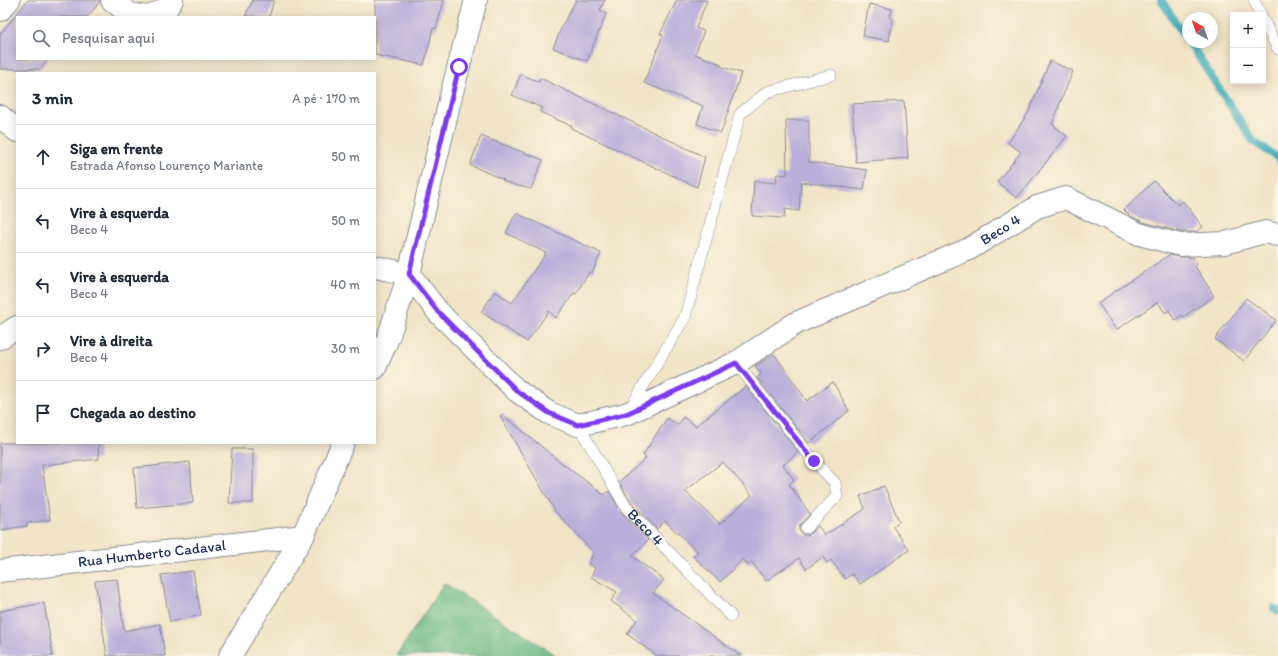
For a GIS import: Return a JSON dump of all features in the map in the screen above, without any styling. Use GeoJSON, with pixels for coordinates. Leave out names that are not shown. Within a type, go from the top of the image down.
{"type":"FeatureCollection","features":[{"type":"Feature","properties":{"kind":"street"},"geometry":{"type":"LineString","coordinates":[[0,10],[9,0]]}},
{"type":"Feature","properties":{"kind":"street"},"geometry":{"type":"LineString","coordinates":[[112,0],[130,14],[143,16]]}},
{"type":"Feature","properties":{"kind":"street"},"geometry":{"type":"LineString","coordinates":[[151,16],[167,8],[172,0]]}},
{"type":"Feature","properties":{"kind":"street"},"geometry":{"type":"LineString","coordinates":[[376,366],[388,338],[409,274],[476,0]]}},
{"type":"Feature","properties":{"kind":"street"},"geometry":{"type":"LineString","coordinates":[[0,116],[16,130]]}},
{"type":"Feature","properties":{"kind":"street","name":"Beco 4"},"geometry":{"type":"LineString","coordinates":[[578,425],[626,414],[736,363],[796,323],[969,249],[1037,207],[1066,198],[1139,234],[1180,245],[1225,243],[1265,232],[1278,235]]}},
{"type":"Feature","properties":{"kind":"street"},"geometry":{"type":"LineString","coordinates":[[376,267],[409,274],[438,312],[517,391],[549,413],[578,425]]}},
{"type":"Feature","properties":{"kind":"street"},"geometry":{"type":"LineString","coordinates":[[0,338],[16,328]]}},
{"type":"Feature","properties":{"kind":"street"},"geometry":{"type":"LineString","coordinates":[[230,656],[303,536],[343,444]]}},
{"type":"Feature","properties":{"kind":"street","name":"Rua Humberto Cadaval"},"geometry":{"type":"LineString","coordinates":[[0,571],[303,536]]}},
{"type":"Feature","properties":{"kind":"lane"},"geometry":{"type":"LineString","coordinates":[[1254,0],[1260,12]]}},
{"type":"Feature","properties":{"kind":"lane"},"geometry":{"type":"LineString","coordinates":[[1266,26],[1278,49]]}},
{"type":"Feature","properties":{"kind":"lane"},"geometry":{"type":"LineString","coordinates":[[626,414],[685,317],[740,114],[767,92],[831,75]]}},
{"type":"Feature","properties":{"kind":"lane"},"geometry":{"type":"LineString","coordinates":[[736,363],[814,461],[835,484],[837,496],[806,528]]}},
{"type":"Feature","properties":{"kind":"lane","name":"Beco 4"},"geometry":{"type":"LineString","coordinates":[[578,425],[626,507],[731,616]]}},
{"type":"Feature","properties":{"kind":"green space"},"geometry":{"type":"Polygon","coordinates":[[[444,583],[557,656],[396,656],[444,583]]]}},
{"type":"Feature","properties":{"kind":"building"},"geometry":{"type":"Polygon","coordinates":[[[28,0],[100,0],[100,2],[88,16],[16,16],[16,60],[48,60],[40,69],[0,69],[0,34],[28,0]]]}},
{"type":"Feature","properties":{"kind":"building"},"geometry":{"type":"Polygon","coordinates":[[[253,0],[274,0],[269,16],[245,16],[253,0]]]}},
{"type":"Feature","properties":{"kind":"building"},"geometry":{"type":"Polygon","coordinates":[[[375,0],[444,0],[436,29],[433,28],[424,65],[376,55],[375,0]]]}},
{"type":"Feature","properties":{"kind":"building"},"geometry":{"type":"Polygon","coordinates":[[[576,0],[605,0],[600,10],[606,14],[587,61],[553,48],[563,24],[576,0]]]}},
{"type":"Feature","properties":{"kind":"building"},"geometry":{"type":"Polygon","coordinates":[[[677,0],[707,0],[696,28],[704,31],[695,54],[721,64],[720,66],[741,73],[721,133],[697,124],[703,106],[644,83],[663,35],[660,34],[677,0]]]}},
{"type":"Feature","properties":{"kind":"building"},"geometry":{"type":"Polygon","coordinates":[[[869,4],[892,9],[890,18],[893,19],[889,41],[863,36],[869,4]]]}},
{"type":"Feature","properties":{"kind":"building"},"geometry":{"type":"Polygon","coordinates":[[[1050,61],[1073,71],[1052,124],[1067,136],[1017,198],[997,182],[1021,152],[1008,143],[1028,113],[1050,61]]]}},
{"type":"Feature","properties":{"kind":"building"},"geometry":{"type":"Polygon","coordinates":[[[521,74],[539,82],[540,78],[705,157],[697,187],[571,128],[572,126],[540,112],[542,108],[512,95],[521,74]]]}},
{"type":"Feature","properties":{"kind":"building"},"geometry":{"type":"Polygon","coordinates":[[[904,101],[908,158],[856,162],[852,104],[904,101]]]}},
{"type":"Feature","properties":{"kind":"building"},"geometry":{"type":"Polygon","coordinates":[[[786,120],[809,120],[809,162],[867,170],[864,190],[801,182],[799,211],[785,209],[784,218],[752,216],[754,181],[776,183],[777,174],[787,175],[786,120]]]}},
{"type":"Feature","properties":{"kind":"building"},"geometry":{"type":"Polygon","coordinates":[[[481,136],[543,160],[531,189],[503,181],[504,180],[470,165],[481,136]]]}},
{"type":"Feature","properties":{"kind":"building"},"geometry":{"type":"Polygon","coordinates":[[[1154,181],[1178,205],[1183,201],[1203,227],[1196,232],[1181,232],[1143,222],[1130,216],[1124,210],[1154,181]]]}},
{"type":"Feature","properties":{"kind":"building"},"geometry":{"type":"Polygon","coordinates":[[[516,213],[601,253],[592,273],[589,272],[576,294],[574,293],[556,318],[549,311],[527,342],[481,312],[495,291],[512,303],[546,253],[506,233],[516,213]]]}},
{"type":"Feature","properties":{"kind":"building"},"geometry":{"type":"Polygon","coordinates":[[[1169,255],[1193,257],[1197,264],[1195,266],[1214,296],[1183,317],[1182,315],[1175,320],[1169,310],[1165,313],[1158,302],[1116,330],[1098,303],[1169,255]]]}},
{"type":"Feature","properties":{"kind":"building"},"geometry":{"type":"Polygon","coordinates":[[[1246,298],[1276,320],[1244,361],[1215,339],[1246,298]]]}},
{"type":"Feature","properties":{"kind":"building"},"geometry":{"type":"Polygon","coordinates":[[[774,354],[807,401],[833,382],[849,411],[809,443],[757,378],[761,374],[755,366],[774,354]]]}},
{"type":"Feature","properties":{"kind":"building"},"geometry":{"type":"Polygon","coordinates":[[[746,386],[798,452],[783,465],[794,480],[789,484],[810,514],[799,526],[801,533],[808,535],[818,526],[825,535],[865,509],[860,496],[884,486],[899,521],[893,527],[909,550],[860,584],[852,574],[845,579],[831,560],[827,563],[823,557],[806,569],[799,558],[766,581],[752,562],[748,565],[743,559],[720,582],[693,556],[698,552],[665,521],[657,529],[632,503],[619,482],[646,458],[643,455],[667,418],[678,425],[683,417],[696,426],[746,386]],[[723,462],[685,491],[720,524],[752,495],[723,462]]]}},
{"type":"Feature","properties":{"kind":"building"},"geometry":{"type":"Polygon","coordinates":[[[502,414],[559,461],[604,495],[609,491],[621,512],[648,540],[632,556],[664,580],[653,593],[741,656],[657,656],[627,634],[637,620],[611,601],[617,592],[591,577],[595,568],[588,564],[594,553],[555,511],[500,416],[502,414]]]}},
{"type":"Feature","properties":{"kind":"building"},"geometry":{"type":"Polygon","coordinates":[[[0,443],[98,444],[99,459],[42,465],[50,520],[27,523],[27,526],[0,530],[0,443]]]}},
{"type":"Feature","properties":{"kind":"building"},"geometry":{"type":"Polygon","coordinates":[[[232,449],[253,449],[253,503],[229,503],[232,449]]]}},
{"type":"Feature","properties":{"kind":"building"},"geometry":{"type":"Polygon","coordinates":[[[190,462],[193,503],[137,508],[134,468],[190,462]]]}},
{"type":"Feature","properties":{"kind":"building"},"geometry":{"type":"Polygon","coordinates":[[[193,571],[201,615],[170,622],[161,575],[193,571]]]}},
{"type":"Feature","properties":{"kind":"building"},"geometry":{"type":"Polygon","coordinates":[[[117,579],[124,631],[160,624],[165,656],[107,656],[95,581],[117,579]]]}},
{"type":"Feature","properties":{"kind":"building"},"geometry":{"type":"Polygon","coordinates":[[[44,603],[53,656],[0,656],[0,611],[44,603]]]}},
{"type":"Feature","properties":{"kind":"waterway"},"geometry":{"type":"LineString","coordinates":[[1161,0],[1182,32]]}},
{"type":"Feature","properties":{"kind":"waterway"},"geometry":{"type":"LineString","coordinates":[[1193,48],[1253,141],[1278,158]]}},
{"type":"Feature","properties":{"kind":"waterway"},"geometry":{"type":"LineString","coordinates":[[1274,608],[1278,611]]}},
{"type":"Feature","properties":{"kind":"route"},"geometry":{"type":"LineString","coordinates":[[459,67],[409,274],[438,312],[517,391],[549,413],[578,425],[626,414],[736,363],[814,461]]}}]}
